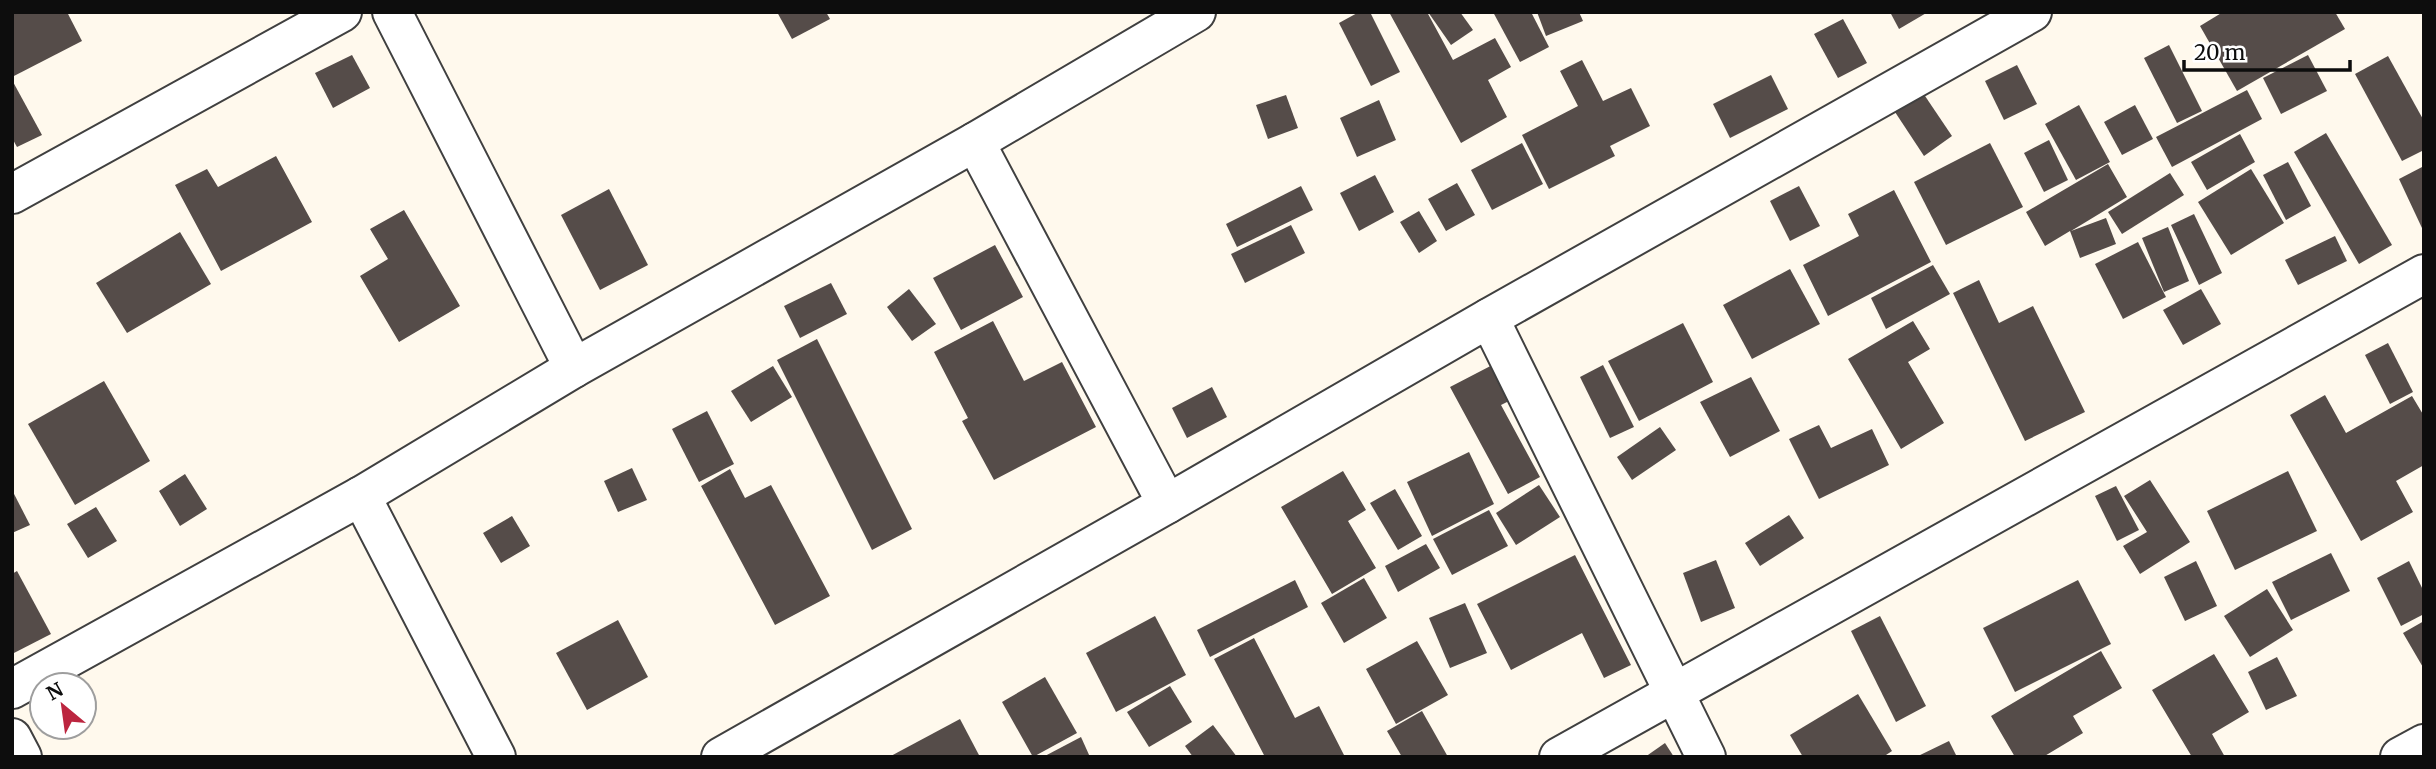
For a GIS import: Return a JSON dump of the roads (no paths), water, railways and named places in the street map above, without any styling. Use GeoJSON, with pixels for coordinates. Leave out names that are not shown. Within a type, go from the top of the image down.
{"type":"FeatureCollection","features":[{"type":"Feature","properties":{"kind":"street"},"geometry":{"type":"LineString","coordinates":[[12,194],[342,12]]}},
{"type":"Feature","properties":{"kind":"street"},"geometry":{"type":"LineString","coordinates":[[392,12],[574,369]]}},
{"type":"Feature","properties":{"kind":"street"},"geometry":{"type":"LineString","coordinates":[[12,689],[361,496],[574,369],[975,142],[1196,12]]}},
{"type":"Feature","properties":{"kind":"street"},"geometry":{"type":"LineString","coordinates":[[721,757],[1489,318],[2032,12]]}},
{"type":"Feature","properties":{"kind":"street"},"geometry":{"type":"LineString","coordinates":[[975,142],[1167,504]]}},
{"type":"Feature","properties":{"kind":"street"},"geometry":{"type":"LineString","coordinates":[[1559,757],[2424,274]]}},
{"type":"Feature","properties":{"kind":"street"},"geometry":{"type":"LineString","coordinates":[[1489,318],[1706,757]]}},
{"type":"Feature","properties":{"kind":"street"},"geometry":{"type":"LineString","coordinates":[[361,496],[496,757]]}},
{"type":"Feature","properties":{"kind":"street"},"geometry":{"type":"LineString","coordinates":[[12,738],[22,757]]}},
{"type":"Feature","properties":{"kind":"street"},"geometry":{"type":"LineString","coordinates":[[2400,757],[2424,744]]}}]}
